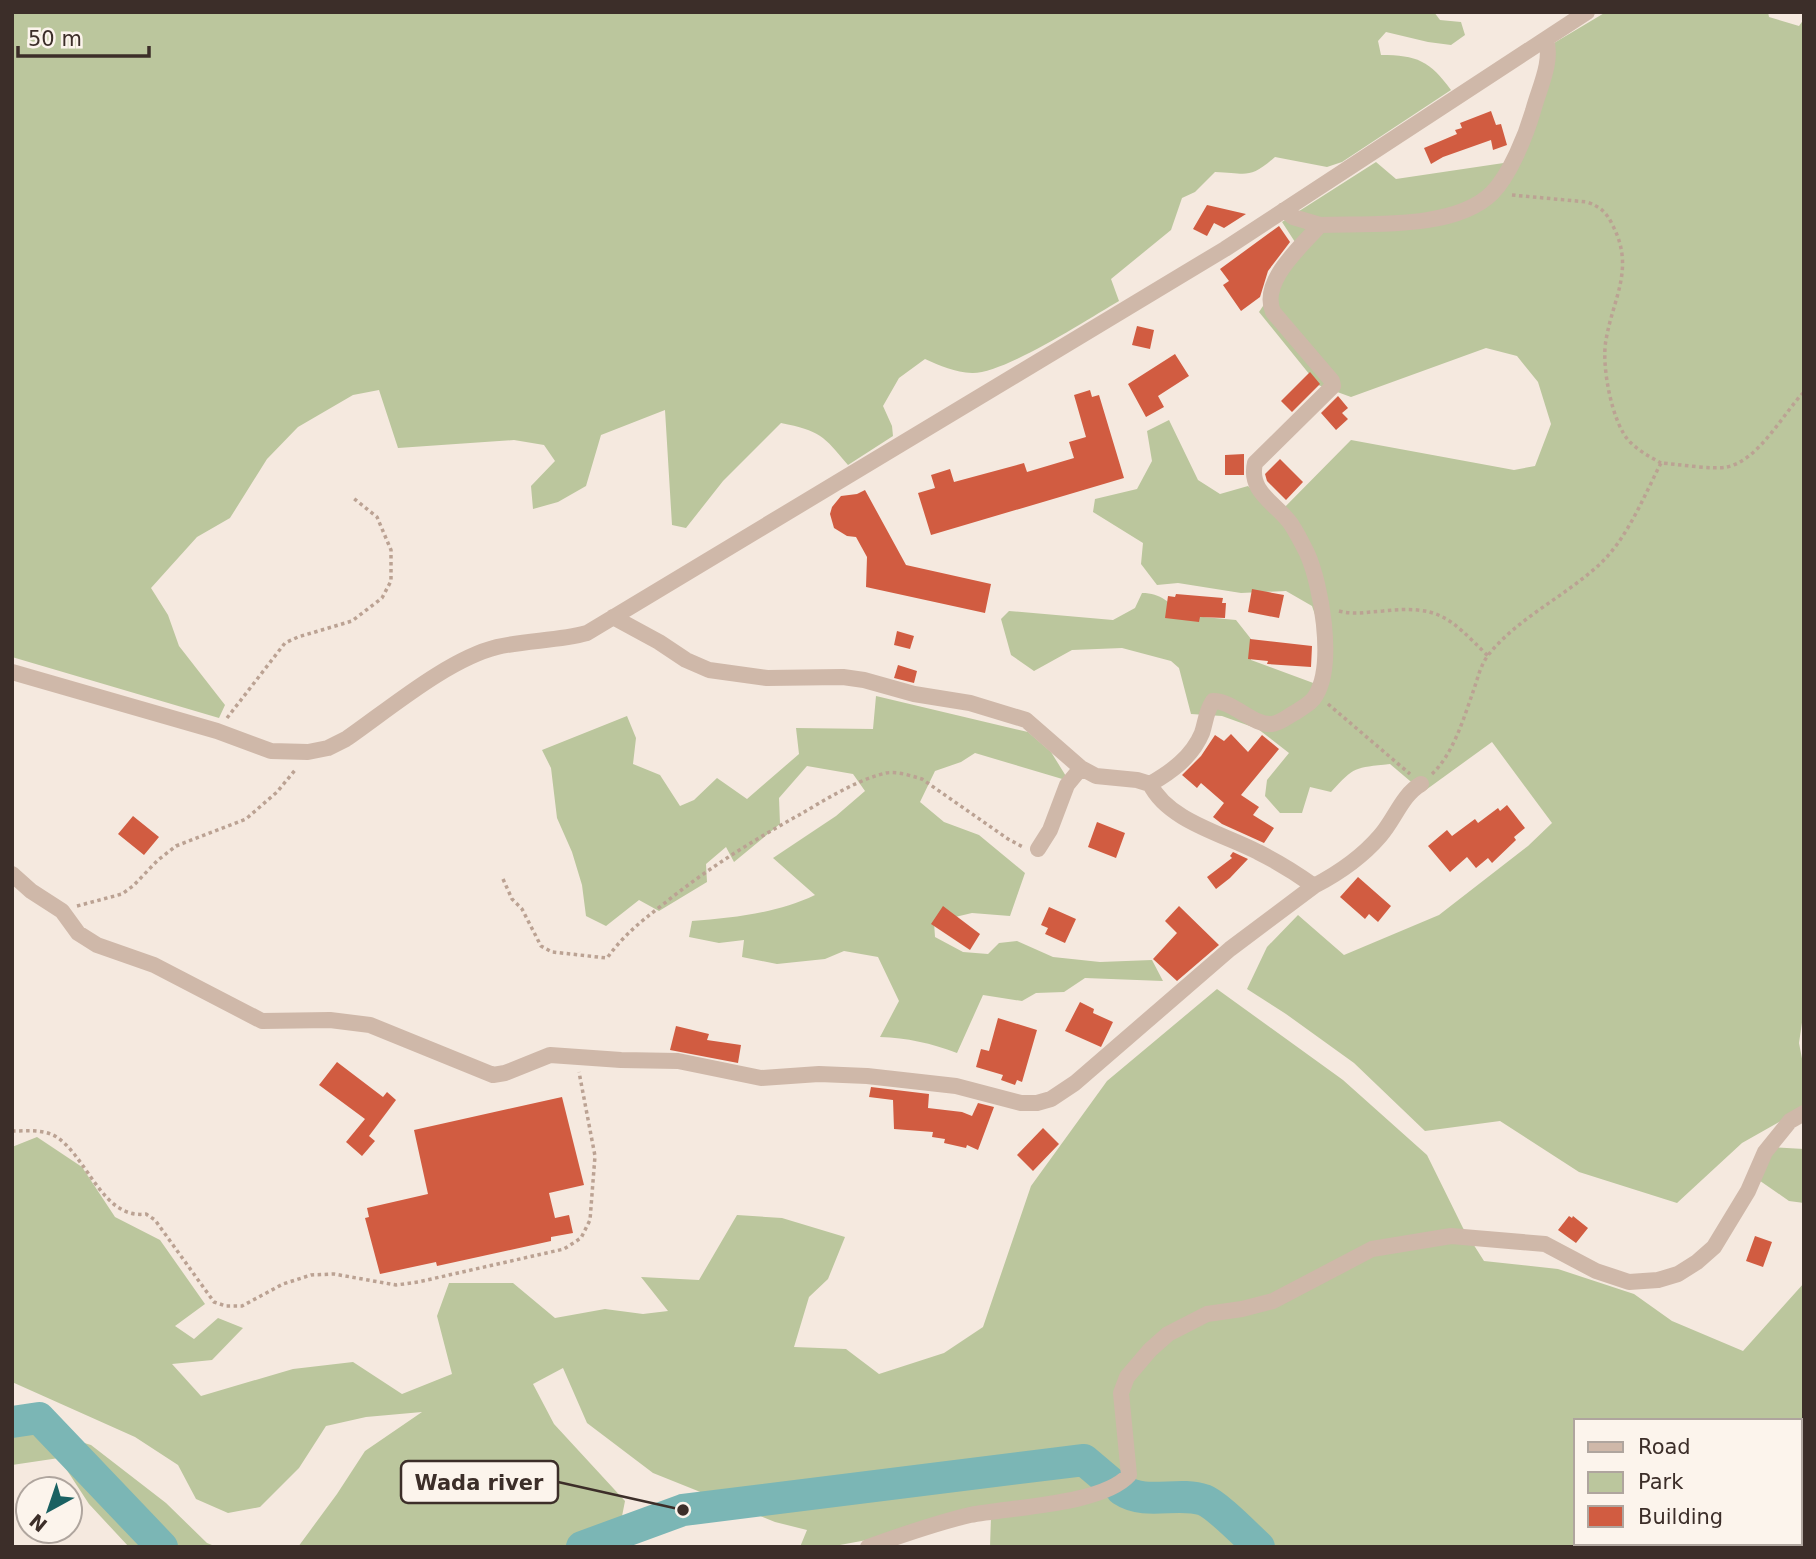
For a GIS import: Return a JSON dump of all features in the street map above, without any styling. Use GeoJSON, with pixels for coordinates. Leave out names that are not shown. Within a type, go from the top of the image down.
{"type":"FeatureCollection","features":[{"type":"Feature","properties":{"kind":"street"},"geometry":{"type":"LineString","coordinates":[[12,672],[217,731],[271,751],[308,752],[328,748],[346,739],[457,662],[496,647],[567,639],[587,633],[1001,385],[1284,211],[1587,12]]}},
{"type":"Feature","properties":{"kind":"street"},"geometry":{"type":"LineString","coordinates":[[1284,211],[1293,217],[1320,225],[1434,219],[1470,208],[1492,194],[1506,175],[1531,117],[1550,52],[1546,39]]}},
{"type":"Feature","properties":{"kind":"street"},"geometry":{"type":"LineString","coordinates":[[1150,784],[1171,772],[1198,741],[1207,709],[1213,701],[1223,701],[1266,725],[1277,724],[1317,695],[1322,676],[1325,636],[1321,602],[1307,553],[1290,523],[1257,487],[1253,474],[1255,463],[1333,386],[1332,381],[1273,312],[1269,302],[1271,290],[1282,271],[1320,225]]}},
{"type":"Feature","properties":{"kind":"street"},"geometry":{"type":"LineString","coordinates":[[613,617],[686,660],[709,670],[767,678],[843,677],[864,680],[914,694],[970,703],[1027,720],[1081,768],[1108,779],[1137,780],[1150,784],[1155,794],[1168,807],[1208,830],[1257,851],[1314,886]]}},
{"type":"Feature","properties":{"kind":"street"},"geometry":{"type":"LineString","coordinates":[[1038,849],[1050,830],[1067,785],[1081,768]]}},
{"type":"Feature","properties":{"kind":"street"},"geometry":{"type":"LineString","coordinates":[[12,874],[31,891],[62,911],[78,933],[97,945],[154,965],[262,1021],[330,1020],[370,1025],[493,1075],[550,1055],[678,1061],[761,1078],[819,1074],[867,1076],[956,1086],[1021,1103],[1037,1103],[1051,1100],[1074,1083],[1230,949],[1314,886],[1335,875],[1359,857],[1380,836],[1410,790],[1421,783]]}},
{"type":"Feature","properties":{"kind":"street"},"geometry":{"type":"LineString","coordinates":[[868,1547],[971,1515],[1058,1502],[1123,1483],[1129,1475],[1121,1393],[1128,1377],[1150,1350],[1168,1334],[1208,1314],[1273,1301],[1372,1249],[1451,1236],[1507,1239],[1545,1244],[1596,1271],[1629,1282],[1658,1280],[1678,1274],[1714,1247],[1748,1191],[1765,1152],[1790,1121],[1804,1114]]}},
{"type":"Feature","properties":{"kind":"path"},"geometry":{"type":"LineString","coordinates":[[1492,194],[1587,202],[1598,205],[1607,214],[1619,237],[1623,276],[1605,341],[1604,372],[1611,401],[1628,440],[1642,453],[1661,463],[1725,468],[1755,451],[1804,392]]}},
{"type":"Feature","properties":{"kind":"path"},"geometry":{"type":"LineString","coordinates":[[1317,695],[1421,783],[1435,772],[1447,755],[1488,656],[1506,637],[1603,561],[1617,544],[1661,463]]}},
{"type":"Feature","properties":{"kind":"path"},"geometry":{"type":"LineString","coordinates":[[217,731],[285,643],[298,636],[352,621],[382,598],[391,581],[391,550],[376,517],[352,497]]}},
{"type":"Feature","properties":{"kind":"path"},"geometry":{"type":"LineString","coordinates":[[1321,602],[1350,614],[1414,608],[1440,614],[1462,629],[1488,656]]}},
{"type":"Feature","properties":{"kind":"path"},"geometry":{"type":"LineString","coordinates":[[62,911],[122,894],[176,846],[246,819],[277,792],[308,752]]}},
{"type":"Feature","properties":{"kind":"path"},"geometry":{"type":"LineString","coordinates":[[503,879],[541,946],[552,952],[607,958],[622,937],[699,875],[817,804],[888,772],[922,779],[1007,839],[1026,848],[1038,849]]}},
{"type":"Feature","properties":{"kind":"path"},"geometry":{"type":"LineString","coordinates":[[12,1131],[42,1131],[60,1140],[73,1152],[96,1186],[125,1212],[146,1214],[155,1220],[214,1301],[226,1306],[242,1306],[283,1284],[311,1275],[334,1274],[396,1285],[564,1249],[581,1238],[590,1220],[596,1156],[577,1056]]}},
{"type":"Feature","properties":{"kind":"green space"},"geometry":{"type":"Polygon","coordinates":[[[12,12],[1434,12],[1440,20],[1461,22],[1465,35],[1451,45],[1386,32],[1378,41],[1381,55],[1404,56],[1422,62],[1436,72],[1451,90],[1342,162],[1327,167],[1275,157],[1247,174],[1215,172],[1195,192],[1182,198],[1171,230],[1111,279],[1119,301],[1046,344],[986,371],[960,371],[925,359],[899,378],[883,406],[892,426],[893,436],[848,465],[820,436],[781,423],[723,481],[686,528],[672,525],[665,410],[601,435],[586,486],[558,502],[533,509],[531,486],[555,461],[544,445],[514,440],[398,448],[379,390],[353,395],[298,427],[267,459],[230,518],[197,537],[151,588],[168,615],[179,646],[225,705],[219,718],[12,657],[12,12]]]}},
{"type":"Feature","properties":{"kind":"green space"},"geometry":{"type":"Polygon","coordinates":[[[1606,12],[1768,12],[1769,17],[1799,26],[1804,19],[1804,1009],[1799,1043],[1804,1069],[1804,1108],[1742,1143],[1677,1203],[1579,1172],[1500,1121],[1425,1131],[1354,1063],[1247,989],[1267,947],[1298,915],[1344,955],[1439,915],[1528,846],[1552,823],[1492,742],[1423,792],[1390,764],[1369,766],[1345,777],[1331,792],[1310,787],[1302,813],[1280,813],[1265,796],[1267,780],[1289,753],[1258,729],[1222,716],[1191,714],[1179,668],[1171,661],[1122,648],[1072,650],[1034,671],[1011,655],[1001,619],[1009,611],[1113,620],[1135,608],[1142,593],[1149,593],[1165,600],[1182,615],[1236,620],[1251,639],[1251,660],[1316,684],[1324,641],[1312,606],[1286,591],[1241,593],[1178,583],[1157,585],[1141,564],[1143,543],[1093,512],[1095,499],[1137,489],[1152,461],[1147,431],[1169,420],[1198,480],[1220,494],[1248,486],[1277,515],[1351,440],[1514,470],[1535,466],[1551,424],[1538,382],[1517,356],[1486,348],[1351,397],[1318,385],[1259,312],[1281,279],[1295,242],[1282,222],[1376,162],[1396,179],[1517,161],[1554,43],[1606,12]]]}},
{"type":"Feature","properties":{"kind":"green space"},"geometry":{"type":"Polygon","coordinates":[[[876,696],[1028,732],[1051,752],[1069,781],[975,753],[961,762],[935,771],[920,802],[944,822],[979,835],[1025,873],[1010,916],[972,913],[934,922],[935,937],[963,952],[988,954],[999,943],[1017,941],[1053,957],[1100,962],[1152,960],[1163,981],[1085,978],[1064,992],[1036,993],[1022,1001],[983,995],[957,1053],[919,1042],[880,1037],[899,1001],[878,957],[844,951],[825,959],[777,964],[742,957],[744,940],[719,943],[689,937],[692,921],[755,914],[815,895],[773,858],[836,816],[865,791],[853,774],[807,766],[779,798],[780,824],[734,862],[726,847],[706,864],[707,882],[659,911],[639,900],[606,926],[586,916],[582,885],[572,852],[557,818],[551,768],[542,750],[627,716],[636,738],[633,764],[660,775],[680,806],[694,800],[717,778],[747,799],[799,754],[796,728],[873,729],[876,696]]]}},
{"type":"Feature","properties":{"kind":"green space"},"geometry":{"type":"Polygon","coordinates":[[[1217,989],[1343,1080],[1427,1155],[1463,1228],[1484,1261],[1558,1269],[1634,1294],[1672,1321],[1743,1351],[1804,1283],[1804,1547],[990,1547],[991,1517],[829,1547],[800,1547],[807,1530],[775,1522],[653,1473],[587,1423],[563,1368],[533,1384],[554,1424],[625,1501],[616,1547],[298,1547],[365,1451],[422,1412],[366,1417],[326,1426],[299,1468],[260,1507],[228,1513],[196,1499],[178,1465],[135,1437],[12,1382],[12,1147],[37,1137],[82,1167],[115,1217],[160,1240],[205,1304],[175,1326],[194,1339],[218,1318],[243,1328],[212,1360],[172,1364],[201,1396],[293,1369],[353,1362],[402,1394],[452,1374],[437,1316],[449,1283],[513,1283],[555,1318],[605,1309],[643,1314],[668,1311],[641,1277],[699,1280],[737,1215],[782,1218],[845,1237],[828,1279],[809,1297],[794,1347],[846,1349],[879,1374],[944,1353],[983,1327],[1031,1186],[1107,1081],[1217,989]]]}},
{"type":"Feature","properties":{"kind":"green space"},"geometry":{"type":"Polygon","coordinates":[[[1767,1147],[1804,1149],[1804,1203],[1789,1201],[1753,1176],[1767,1147]]]}},
{"type":"Feature","properties":{"kind":"green space"},"geometry":{"type":"Polygon","coordinates":[[[28,1426],[91,1445],[166,1503],[207,1543],[217,1547],[129,1547],[84,1496],[84,1475],[70,1475],[59,1458],[12,1465],[12,1431],[28,1426]]]}},
{"type":"Feature","properties":{"kind":"building"},"geometry":{"type":"Polygon","coordinates":[[[1491,111],[1496,125],[1501,124],[1507,145],[1493,150],[1491,140],[1431,164],[1424,148],[1457,134],[1455,130],[1462,128],[1460,123],[1491,111]]]}},
{"type":"Feature","properties":{"kind":"building"},"geometry":{"type":"Polygon","coordinates":[[[1207,205],[1246,214],[1224,228],[1214,223],[1207,236],[1193,229],[1207,205]]]}},
{"type":"Feature","properties":{"kind":"building"},"geometry":{"type":"Polygon","coordinates":[[[1279,226],[1290,242],[1268,271],[1260,297],[1241,311],[1223,285],[1229,281],[1220,269],[1279,226]]]}},
{"type":"Feature","properties":{"kind":"building"},"geometry":{"type":"Polygon","coordinates":[[[1137,326],[1154,330],[1150,349],[1132,345],[1137,326]]]}},
{"type":"Feature","properties":{"kind":"building"},"geometry":{"type":"Polygon","coordinates":[[[1175,354],[1189,376],[1158,396],[1164,407],[1146,417],[1128,384],[1175,354]]]}},
{"type":"Feature","properties":{"kind":"building"},"geometry":{"type":"Polygon","coordinates":[[[1310,372],[1320,384],[1292,412],[1281,401],[1310,372]]]}},
{"type":"Feature","properties":{"kind":"building"},"geometry":{"type":"Polygon","coordinates":[[[1090,390],[1092,397],[1099,395],[1124,478],[931,535],[918,493],[935,488],[931,475],[950,469],[954,482],[1024,463],[1027,472],[1074,458],[1069,442],[1086,437],[1074,395],[1090,390]]]}},
{"type":"Feature","properties":{"kind":"building"},"geometry":{"type":"Polygon","coordinates":[[[1338,396],[1348,408],[1342,413],[1348,419],[1336,430],[1321,413],[1338,396]]]}},
{"type":"Feature","properties":{"kind":"building"},"geometry":{"type":"Polygon","coordinates":[[[1244,454],[1244,475],[1225,475],[1225,455],[1244,454]]]}},
{"type":"Feature","properties":{"kind":"building"},"geometry":{"type":"Polygon","coordinates":[[[1280,459],[1303,482],[1286,500],[1267,481],[1265,474],[1280,459]]]}},
{"type":"Feature","properties":{"kind":"building"},"geometry":{"type":"Polygon","coordinates":[[[865,490],[906,565],[991,584],[985,613],[866,587],[867,557],[856,537],[847,536],[834,528],[830,514],[841,496],[865,490]]]}},
{"type":"Feature","properties":{"kind":"building"},"geometry":{"type":"Polygon","coordinates":[[[1252,589],[1284,595],[1279,618],[1248,612],[1252,589]]]}},
{"type":"Feature","properties":{"kind":"building"},"geometry":{"type":"Polygon","coordinates":[[[1176,594],[1223,598],[1222,603],[1226,603],[1225,618],[1200,617],[1199,622],[1165,618],[1168,596],[1175,597],[1176,594]]]}},
{"type":"Feature","properties":{"kind":"building"},"geometry":{"type":"Polygon","coordinates":[[[897,631],[914,636],[910,649],[894,645],[897,631]]]}},
{"type":"Feature","properties":{"kind":"building"},"geometry":{"type":"Polygon","coordinates":[[[1250,639],[1312,646],[1311,667],[1267,664],[1268,661],[1248,659],[1250,639]]]}},
{"type":"Feature","properties":{"kind":"building"},"geometry":{"type":"Polygon","coordinates":[[[898,665],[917,671],[914,683],[894,678],[898,665]]]}},
{"type":"Feature","properties":{"kind":"building"},"geometry":{"type":"Polygon","coordinates":[[[1231,734],[1248,752],[1262,735],[1279,749],[1241,795],[1259,807],[1253,815],[1274,828],[1264,843],[1222,824],[1213,817],[1224,803],[1201,783],[1197,788],[1182,775],[1201,756],[1215,735],[1224,741],[1231,734]]]}},
{"type":"Feature","properties":{"kind":"building"},"geometry":{"type":"Polygon","coordinates":[[[1507,805],[1525,828],[1492,863],[1488,858],[1476,868],[1467,857],[1450,872],[1428,846],[1447,830],[1452,836],[1475,819],[1478,823],[1498,808],[1500,811],[1507,805]]]}},
{"type":"Feature","properties":{"kind":"building"},"geometry":{"type":"Polygon","coordinates":[[[133,816],[159,837],[144,855],[118,834],[133,816]]]}},
{"type":"Feature","properties":{"kind":"building"},"geometry":{"type":"Polygon","coordinates":[[[1097,822],[1125,833],[1116,858],[1088,847],[1097,822]]]}},
{"type":"Feature","properties":{"kind":"building"},"geometry":{"type":"Polygon","coordinates":[[[1233,852],[1248,859],[1216,889],[1207,877],[1232,858],[1230,856],[1233,852]]]}},
{"type":"Feature","properties":{"kind":"building"},"geometry":{"type":"Polygon","coordinates":[[[1358,877],[1391,906],[1378,922],[1369,914],[1365,919],[1340,897],[1358,877]]]}},
{"type":"Feature","properties":{"kind":"building"},"geometry":{"type":"Polygon","coordinates":[[[943,906],[980,934],[970,950],[931,924],[943,906]]]}},
{"type":"Feature","properties":{"kind":"building"},"geometry":{"type":"Polygon","coordinates":[[[1179,906],[1219,945],[1177,981],[1153,959],[1177,933],[1165,921],[1179,906]]]}},
{"type":"Feature","properties":{"kind":"building"},"geometry":{"type":"Polygon","coordinates":[[[1049,907],[1076,919],[1065,943],[1045,934],[1048,928],[1041,925],[1049,907]]]}},
{"type":"Feature","properties":{"kind":"building"},"geometry":{"type":"Polygon","coordinates":[[[1080,1002],[1094,1009],[1093,1013],[1113,1022],[1101,1047],[1065,1031],[1080,1002]]]}},
{"type":"Feature","properties":{"kind":"building"},"geometry":{"type":"Polygon","coordinates":[[[998,1018],[1037,1030],[1022,1082],[1017,1080],[1015,1085],[1001,1080],[1003,1075],[976,1067],[981,1049],[989,1051],[998,1018]]]}},
{"type":"Feature","properties":{"kind":"building"},"geometry":{"type":"Polygon","coordinates":[[[676,1026],[709,1034],[707,1040],[741,1045],[738,1063],[670,1050],[676,1026]]]}},
{"type":"Feature","properties":{"kind":"building"},"geometry":{"type":"Polygon","coordinates":[[[337,1062],[383,1097],[387,1092],[396,1100],[369,1136],[375,1141],[362,1156],[346,1142],[365,1119],[319,1085],[337,1062]]]}},
{"type":"Feature","properties":{"kind":"building"},"geometry":{"type":"Polygon","coordinates":[[[871,1087],[929,1094],[928,1108],[962,1112],[972,1116],[978,1103],[994,1107],[978,1150],[967,1145],[966,1148],[944,1143],[945,1139],[932,1137],[933,1132],[894,1129],[893,1100],[869,1097],[871,1087]]]}},
{"type":"Feature","properties":{"kind":"building"},"geometry":{"type":"Polygon","coordinates":[[[562,1097],[584,1185],[549,1193],[555,1218],[569,1215],[573,1233],[551,1237],[551,1241],[437,1266],[436,1262],[380,1274],[365,1218],[369,1217],[367,1208],[428,1194],[414,1130],[562,1097]]]}},
{"type":"Feature","properties":{"kind":"building"},"geometry":{"type":"Polygon","coordinates":[[[1043,1128],[1059,1144],[1033,1171],[1017,1155],[1043,1128]]]}},
{"type":"Feature","properties":{"kind":"building"},"geometry":{"type":"Polygon","coordinates":[[[1569,1216],[1573,1216],[1588,1228],[1576,1243],[1558,1230],[1569,1216]]]}},
{"type":"Feature","properties":{"kind":"building"},"geometry":{"type":"Polygon","coordinates":[[[1755,1236],[1772,1242],[1763,1267],[1746,1261],[1755,1236]]]}},
{"type":"Feature","properties":{"kind":"waterway"},"geometry":{"type":"LineString","coordinates":[[12,1422],[39,1418],[162,1547]]}},
{"type":"Feature","properties":{"kind":"waterway"},"geometry":{"type":"LineString","coordinates":[[582,1547],[683,1510],[1084,1460],[1110,1482]]}},
{"type":"Feature","properties":{"kind":"waterway"},"geometry":{"type":"LineString","coordinates":[[1122,1490],[1141,1497],[1204,1500],[1224,1514],[1259,1547]]}},
{"type":"Feature","properties":{"kind":"place","name":"Wada river"},"geometry":{"type":"Point","coordinates":[683,1510]}}]}
